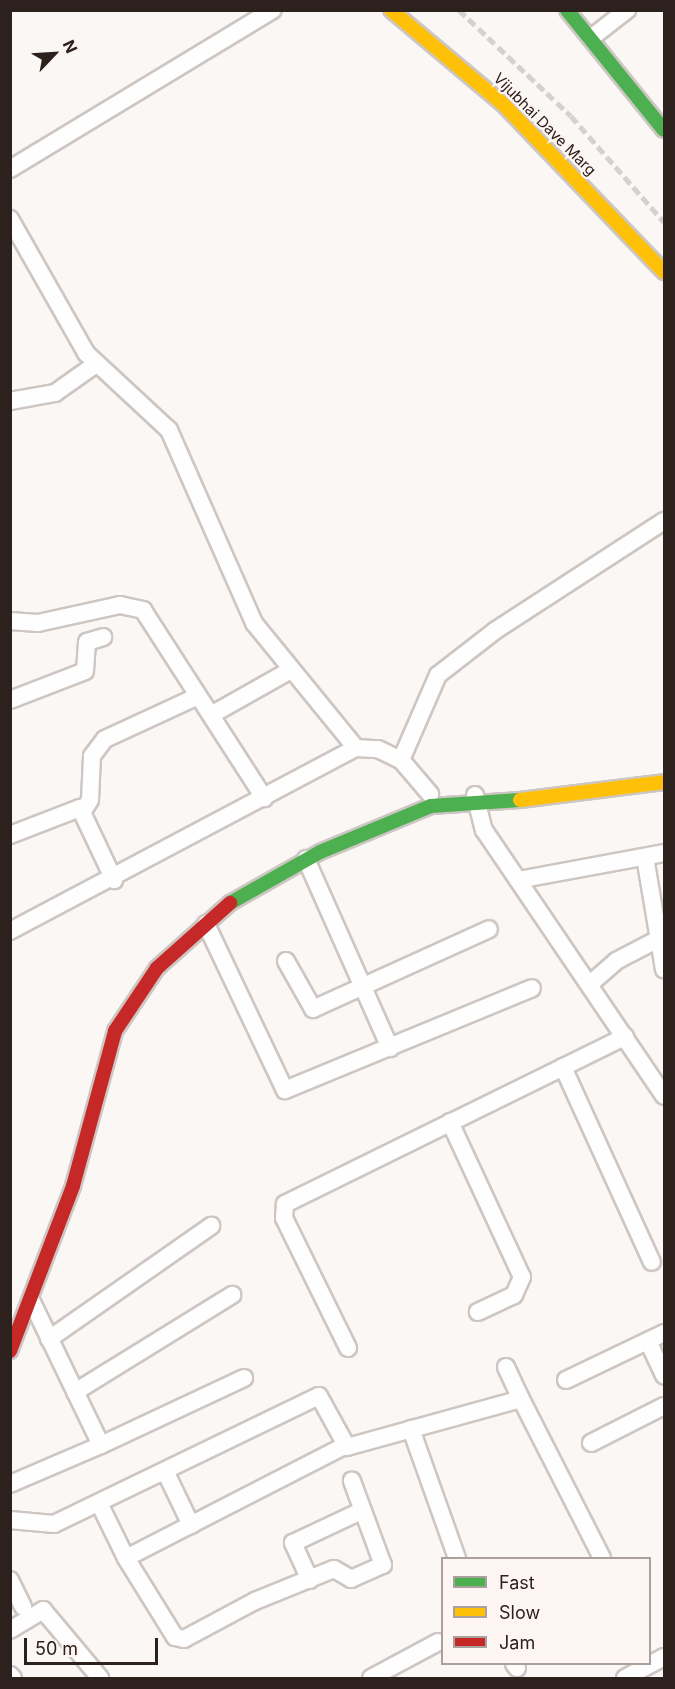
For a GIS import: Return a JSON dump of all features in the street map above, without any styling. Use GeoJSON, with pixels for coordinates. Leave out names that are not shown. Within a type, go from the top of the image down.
{"type":"FeatureCollection","features":[{"type":"Feature","properties":{"kind":"main road","name":"Vijubhai Dave Marg"},"geometry":{"type":"LineString","coordinates":[[391,10],[495,97],[664,272]]}},
{"type":"Feature","properties":{"kind":"main road"},"geometry":{"type":"LineString","coordinates":[[567,10],[664,130]]}},
{"type":"Feature","properties":{"kind":"main road"},"geometry":{"type":"LineString","coordinates":[[10,1351],[32,1302],[73,1186],[115,1031],[157,968],[233,900],[306,859],[431,806],[664,771]]}},
{"type":"Feature","properties":{"kind":"main road"},"geometry":{"type":"LineString","coordinates":[[10,1317],[62,1182],[105,1026],[148,961],[226,891],[315,842],[430,794],[475,800],[664,782]]}},
{"type":"Feature","properties":{"kind":"street"},"geometry":{"type":"LineString","coordinates":[[10,169],[273,10]]}},
{"type":"Feature","properties":{"kind":"street"},"geometry":{"type":"LineString","coordinates":[[591,38],[627,10]]}},
{"type":"Feature","properties":{"kind":"street"},"geometry":{"type":"LineString","coordinates":[[10,219],[96,364],[169,430],[254,623],[356,748]]}},
{"type":"Feature","properties":{"kind":"street"},"geometry":{"type":"LineString","coordinates":[[10,401],[55,393],[96,364]]}},
{"type":"Feature","properties":{"kind":"street"},"geometry":{"type":"LineString","coordinates":[[401,760],[438,675],[496,630],[664,521]]}},
{"type":"Feature","properties":{"kind":"street"},"geometry":{"type":"LineString","coordinates":[[10,621],[38,622],[120,605],[143,610],[264,798]]}},
{"type":"Feature","properties":{"kind":"street"},"geometry":{"type":"LineString","coordinates":[[10,700],[85,671],[87,642],[103,637]]}},
{"type":"Feature","properties":{"kind":"street"},"geometry":{"type":"LineString","coordinates":[[211,715],[291,670]]}},
{"type":"Feature","properties":{"kind":"street"},"geometry":{"type":"LineString","coordinates":[[10,835],[83,811],[90,800],[92,756],[105,739],[198,696]]}},
{"type":"Feature","properties":{"kind":"street"},"geometry":{"type":"LineString","coordinates":[[10,931],[114,880],[356,748],[378,748],[401,760],[430,794]]}},
{"type":"Feature","properties":{"kind":"street"},"geometry":{"type":"LineString","coordinates":[[475,800],[484,830],[626,1036],[664,1096]]}},
{"type":"Feature","properties":{"kind":"street"},"geometry":{"type":"LineString","coordinates":[[83,811],[114,880]]}},
{"type":"Feature","properties":{"kind":"street"},"geometry":{"type":"LineString","coordinates":[[518,880],[664,853]]}},
{"type":"Feature","properties":{"kind":"street"},"geometry":{"type":"LineString","coordinates":[[645,857],[661,938],[664,969]]}},
{"type":"Feature","properties":{"kind":"street"},"geometry":{"type":"LineString","coordinates":[[306,859],[390,1048]]}},
{"type":"Feature","properties":{"kind":"street"},"geometry":{"type":"LineString","coordinates":[[206,924],[285,1090],[532,988]]}},
{"type":"Feature","properties":{"kind":"street"},"geometry":{"type":"LineString","coordinates":[[286,961],[311,1009],[489,929]]}},
{"type":"Feature","properties":{"kind":"street"},"geometry":{"type":"LineString","coordinates":[[590,984],[616,962],[661,938]]}},
{"type":"Feature","properties":{"kind":"street"},"geometry":{"type":"LineString","coordinates":[[348,1348],[284,1218],[285,1204],[626,1036]]}},
{"type":"Feature","properties":{"kind":"street"},"geometry":{"type":"LineString","coordinates":[[563,1067],[652,1262]]}},
{"type":"Feature","properties":{"kind":"street"},"geometry":{"type":"LineString","coordinates":[[450,1122],[522,1277],[514,1295],[478,1312]]}},
{"type":"Feature","properties":{"kind":"street"},"geometry":{"type":"LineString","coordinates":[[49,1339],[210,1226]]}},
{"type":"Feature","properties":{"kind":"street"},"geometry":{"type":"LineString","coordinates":[[75,1392],[232,1295]]}},
{"type":"Feature","properties":{"kind":"street"},"geometry":{"type":"LineString","coordinates":[[32,1302],[101,1445]]}},
{"type":"Feature","properties":{"kind":"street"},"geometry":{"type":"LineString","coordinates":[[566,1380],[664,1333]]}},
{"type":"Feature","properties":{"kind":"street"},"geometry":{"type":"LineString","coordinates":[[648,1341],[664,1375]]}},
{"type":"Feature","properties":{"kind":"street"},"geometry":{"type":"LineString","coordinates":[[506,1367],[601,1557]]}},
{"type":"Feature","properties":{"kind":"street"},"geometry":{"type":"LineString","coordinates":[[10,1485],[244,1378]]}},
{"type":"Feature","properties":{"kind":"street"},"geometry":{"type":"LineString","coordinates":[[10,1520],[51,1525],[319,1396],[344,1446]]}},
{"type":"Feature","properties":{"kind":"street"},"geometry":{"type":"LineString","coordinates":[[126,1558],[344,1446],[521,1399]]}},
{"type":"Feature","properties":{"kind":"street"},"geometry":{"type":"LineString","coordinates":[[591,1443],[664,1406]]}},
{"type":"Feature","properties":{"kind":"street"},"geometry":{"type":"LineString","coordinates":[[411,1429],[457,1557]]}},
{"type":"Feature","properties":{"kind":"street"},"geometry":{"type":"LineString","coordinates":[[165,1471],[191,1525]]}},
{"type":"Feature","properties":{"kind":"street"},"geometry":{"type":"LineString","coordinates":[[99,1503],[126,1558],[181,1639],[334,1569],[351,1579],[383,1565],[352,1481]]}},
{"type":"Feature","properties":{"kind":"street"},"geometry":{"type":"LineString","coordinates":[[310,1580],[293,1543],[363,1510]]}},
{"type":"Feature","properties":{"kind":"street"},"geometry":{"type":"LineString","coordinates":[[10,1580],[23,1607]]}},
{"type":"Feature","properties":{"kind":"street"},"geometry":{"type":"LineString","coordinates":[[10,1630],[43,1610],[100,1678]]}},
{"type":"Feature","properties":{"kind":"street"},"geometry":{"type":"LineString","coordinates":[[371,1678],[438,1642]]}},
{"type":"Feature","properties":{"kind":"street"},"geometry":{"type":"LineString","coordinates":[[625,1678],[649,1665]]}},
{"type":"Feature","properties":{"kind":"railway"},"geometry":{"type":"LineString","coordinates":[[459,10],[571,116],[664,222]]}},
{"type":"Feature","properties":{"kind":"traffic: fast"},"geometry":{"type":"LineString","coordinates":[[567,10],[664,130]]}},
{"type":"Feature","properties":{"kind":"traffic: fast"},"geometry":{"type":"LineString","coordinates":[[230,903],[320,852],[431,806],[520,800]]}},
{"type":"Feature","properties":{"kind":"traffic: slow"},"geometry":{"type":"LineString","coordinates":[[391,10],[503,104],[664,272]]}},
{"type":"Feature","properties":{"kind":"traffic: slow"},"geometry":{"type":"LineString","coordinates":[[520,800],[664,782]]}},
{"type":"Feature","properties":{"kind":"traffic: jam"},"geometry":{"type":"LineString","coordinates":[[10,1351],[73,1186],[115,1031],[157,968],[230,903]]}}]}
